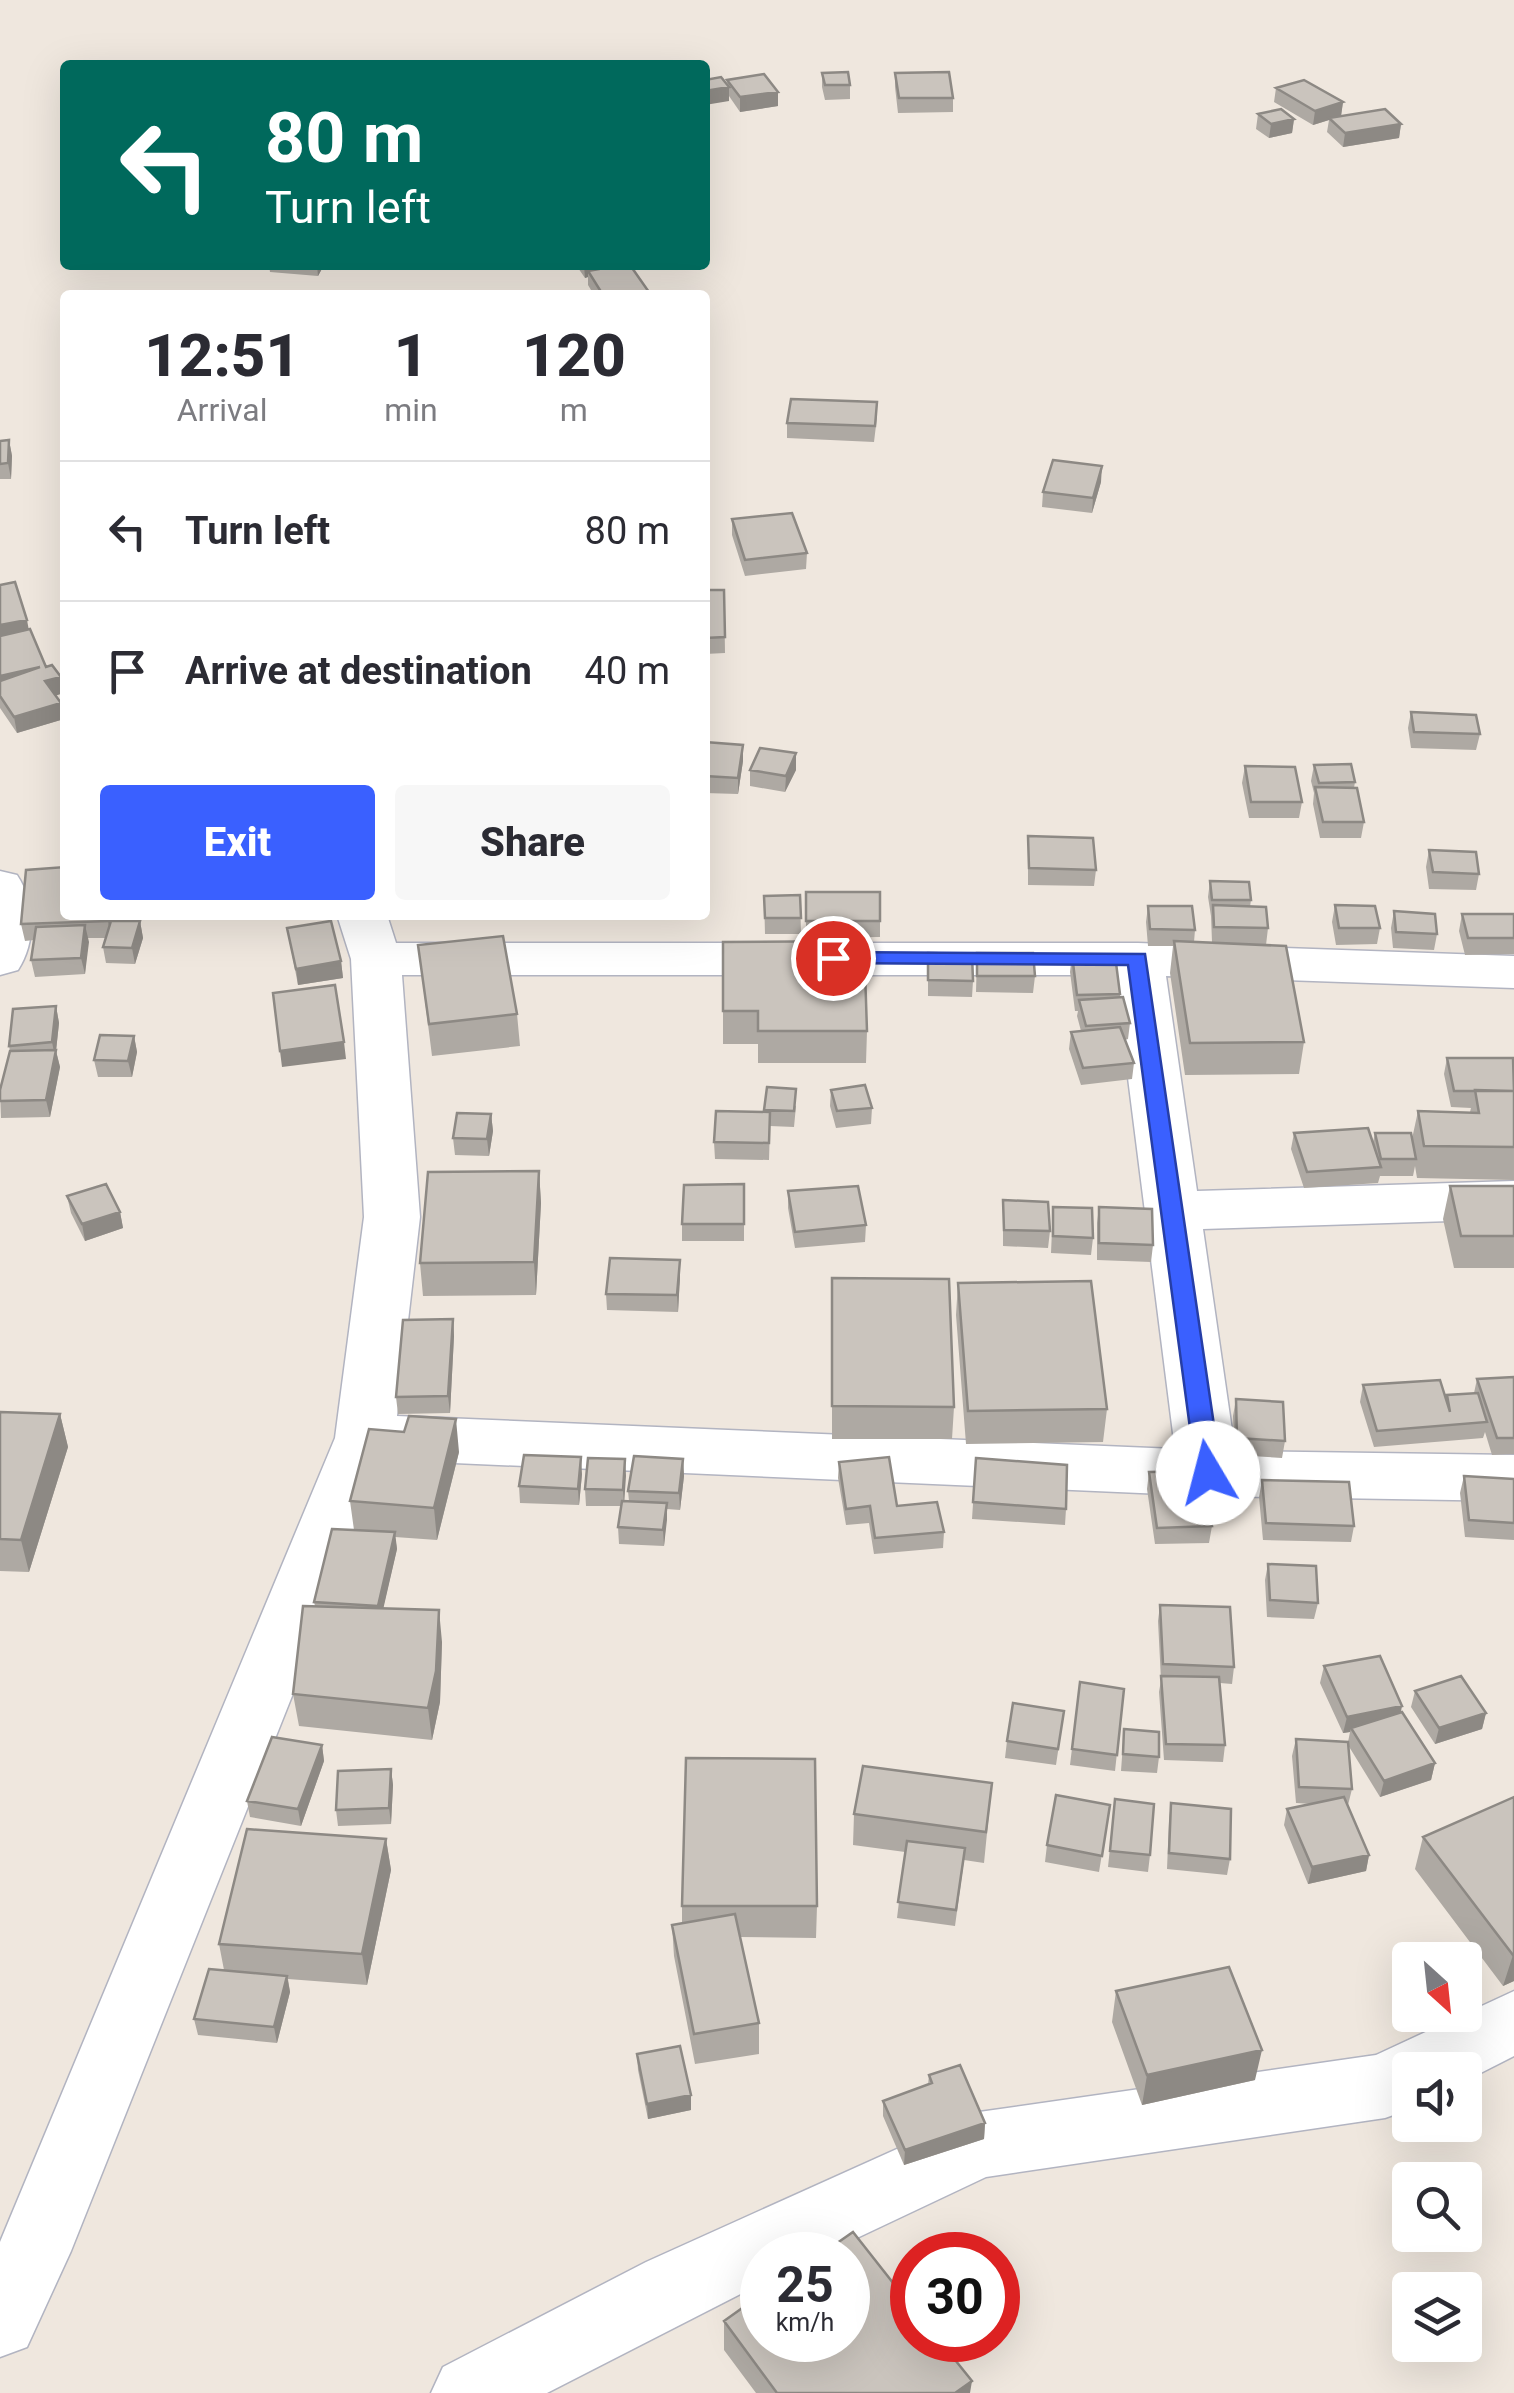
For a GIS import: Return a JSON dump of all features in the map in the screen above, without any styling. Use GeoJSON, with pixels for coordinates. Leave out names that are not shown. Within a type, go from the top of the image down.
{"type":"FeatureCollection","features":[{"type":"Feature","properties":{"kind":"street"},"geometry":{"type":"LineString","coordinates":[[0,886],[8,914],[0,960]]}},
{"type":"Feature","properties":{"kind":"street"},"geometry":{"type":"LineString","coordinates":[[0,2321],[34,2252],[365,1438],[392,1217],[369,937],[1514,972]]}},
{"type":"Feature","properties":{"kind":"street"},"geometry":{"type":"LineString","coordinates":[[1138,959],[1208,1473]]}},
{"type":"Feature","properties":{"kind":"street"},"geometry":{"type":"LineString","coordinates":[[1172,1212],[1514,1200]]}},
{"type":"Feature","properties":{"kind":"street"},"geometry":{"type":"LineString","coordinates":[[365,1438],[1208,1473],[1514,1478]]}},
{"type":"Feature","properties":{"kind":"street"},"geometry":{"type":"LineString","coordinates":[[1453,2052],[1514,2022]]}},
{"type":"Feature","properties":{"kind":"street"},"geometry":{"type":"LineString","coordinates":[[470,2393],[673,2287],[979,2145],[1392,2083]]}},
{"type":"Feature","properties":{"kind":"building"},"geometry":{"type":"Polygon","coordinates":[[[848,72],[850,85],[825,85],[822,73],[848,72]]]}},
{"type":"Feature","properties":{"kind":"building"},"geometry":{"type":"Polygon","coordinates":[[[949,72],[953,98],[899,98],[895,73],[949,72]]]}},
{"type":"Feature","properties":{"kind":"building"},"geometry":{"type":"Polygon","coordinates":[[[764,74],[778,92],[740,97],[727,80],[764,74]]]}},
{"type":"Feature","properties":{"kind":"building"},"geometry":{"type":"Polygon","coordinates":[[[721,77],[729,87],[710,90],[710,79],[721,77]]]}},
{"type":"Feature","properties":{"kind":"building"},"geometry":{"type":"Polygon","coordinates":[[[1304,80],[1343,102],[1315,111],[1276,88],[1304,80]]]}},
{"type":"Feature","properties":{"kind":"building"},"geometry":{"type":"Polygon","coordinates":[[[1281,109],[1294,119],[1271,124],[1258,114],[1281,109]]]}},
{"type":"Feature","properties":{"kind":"building"},"geometry":{"type":"Polygon","coordinates":[[[1385,109],[1401,124],[1345,133],[1329,118],[1385,109]]]}},
{"type":"Feature","properties":{"kind":"building"},"geometry":{"type":"Polygon","coordinates":[[[634,270],[648,290],[600,290],[588,271],[634,270]]]}},
{"type":"Feature","properties":{"kind":"building"},"geometry":{"type":"Polygon","coordinates":[[[791,399],[877,402],[875,426],[787,423],[791,399]]]}},
{"type":"Feature","properties":{"kind":"building"},"geometry":{"type":"Polygon","coordinates":[[[9,440],[8,463],[0,464],[0,441],[9,440]]]}},
{"type":"Feature","properties":{"kind":"building"},"geometry":{"type":"Polygon","coordinates":[[[1053,460],[1102,466],[1093,498],[1043,492],[1053,460]]]}},
{"type":"Feature","properties":{"kind":"building"},"geometry":{"type":"Polygon","coordinates":[[[792,513],[807,553],[745,560],[732,519],[792,513]]]}},
{"type":"Feature","properties":{"kind":"building"},"geometry":{"type":"Polygon","coordinates":[[[15,582],[27,620],[0,625],[0,585],[15,582]]]}},
{"type":"Feature","properties":{"kind":"building"},"geometry":{"type":"Polygon","coordinates":[[[710,590],[724,590],[725,637],[710,638],[710,590]]]}},
{"type":"Feature","properties":{"kind":"building"},"geometry":{"type":"Polygon","coordinates":[[[30,629],[46,667],[52,665],[60,676],[45,681],[60,703],[14,717],[0,696],[0,681],[40,667],[0,676],[0,636],[30,629]]]}},
{"type":"Feature","properties":{"kind":"building"},"geometry":{"type":"Polygon","coordinates":[[[1411,712],[1476,715],[1480,734],[1414,732],[1411,712]]]}},
{"type":"Feature","properties":{"kind":"building"},"geometry":{"type":"Polygon","coordinates":[[[710,742],[743,745],[738,778],[710,776],[710,742]]]}},
{"type":"Feature","properties":{"kind":"building"},"geometry":{"type":"Polygon","coordinates":[[[760,748],[796,753],[786,776],[750,770],[760,748]]]}},
{"type":"Feature","properties":{"kind":"building"},"geometry":{"type":"Polygon","coordinates":[[[1351,764],[1355,782],[1319,783],[1314,765],[1351,764]]]}},
{"type":"Feature","properties":{"kind":"building"},"geometry":{"type":"Polygon","coordinates":[[[1245,766],[1295,767],[1302,802],[1251,802],[1245,766]]]}},
{"type":"Feature","properties":{"kind":"building"},"geometry":{"type":"Polygon","coordinates":[[[1315,787],[1357,788],[1364,822],[1323,822],[1315,787]]]}},
{"type":"Feature","properties":{"kind":"building"},"geometry":{"type":"Polygon","coordinates":[[[1028,836],[1093,838],[1096,870],[1029,868],[1028,836]]]}},
{"type":"Feature","properties":{"kind":"building"},"geometry":{"type":"Polygon","coordinates":[[[1429,850],[1476,852],[1479,874],[1433,872],[1429,850]]]}},
{"type":"Feature","properties":{"kind":"building"},"geometry":{"type":"Polygon","coordinates":[[[60,867],[60,920],[108,921],[21,924],[26,870],[60,867]]]}},
{"type":"Feature","properties":{"kind":"building"},"geometry":{"type":"Polygon","coordinates":[[[1210,881],[1249,882],[1251,900],[1212,900],[1210,881]]]}},
{"type":"Feature","properties":{"kind":"building"},"geometry":{"type":"Polygon","coordinates":[[[806,892],[880,892],[880,921],[806,921],[806,892]]]}},
{"type":"Feature","properties":{"kind":"building"},"geometry":{"type":"Polygon","coordinates":[[[800,895],[801,918],[765,918],[764,896],[800,895]]]}},
{"type":"Feature","properties":{"kind":"building"},"geometry":{"type":"Polygon","coordinates":[[[1213,905],[1266,907],[1268,928],[1214,927],[1213,905]]]}},
{"type":"Feature","properties":{"kind":"building"},"geometry":{"type":"Polygon","coordinates":[[[1335,905],[1375,906],[1380,928],[1339,928],[1335,905]]]}},
{"type":"Feature","properties":{"kind":"building"},"geometry":{"type":"Polygon","coordinates":[[[1148,906],[1192,906],[1195,930],[1150,929],[1148,906]]]}},
{"type":"Feature","properties":{"kind":"building"},"geometry":{"type":"Polygon","coordinates":[[[1394,911],[1435,914],[1437,934],[1396,932],[1394,911]]]}},
{"type":"Feature","properties":{"kind":"building"},"geometry":{"type":"Polygon","coordinates":[[[1462,914],[1514,914],[1514,938],[1468,938],[1462,914]]]}},
{"type":"Feature","properties":{"kind":"building"},"geometry":{"type":"Polygon","coordinates":[[[111,921],[140,921],[132,948],[103,947],[111,921]]]}},
{"type":"Feature","properties":{"kind":"building"},"geometry":{"type":"Polygon","coordinates":[[[331,921],[341,961],[296,969],[287,928],[331,921]]]}},
{"type":"Feature","properties":{"kind":"building"},"geometry":{"type":"Polygon","coordinates":[[[85,925],[81,958],[31,960],[36,927],[85,925]]]}},
{"type":"Feature","properties":{"kind":"building"},"geometry":{"type":"Polygon","coordinates":[[[503,936],[517,1014],[429,1024],[418,945],[503,936]]]}},
{"type":"Feature","properties":{"kind":"building"},"geometry":{"type":"Polygon","coordinates":[[[864,941],[867,1031],[758,1031],[758,1011],[723,1011],[723,942],[864,941]]]}},
{"type":"Feature","properties":{"kind":"building"},"geometry":{"type":"Polygon","coordinates":[[[1174,941],[1286,946],[1304,1042],[1190,1043],[1174,941]]]}},
{"type":"Feature","properties":{"kind":"building"},"geometry":{"type":"Polygon","coordinates":[[[928,953],[972,954],[973,981],[928,980],[928,953]]]}},
{"type":"Feature","properties":{"kind":"building"},"geometry":{"type":"Polygon","coordinates":[[[977,953],[1033,953],[1035,976],[977,976],[977,953]]]}},
{"type":"Feature","properties":{"kind":"building"},"geometry":{"type":"Polygon","coordinates":[[[1072,955],[1115,955],[1120,994],[1077,995],[1072,955]]]}},
{"type":"Feature","properties":{"kind":"building"},"geometry":{"type":"Polygon","coordinates":[[[335,985],[344,1042],[280,1051],[273,993],[335,985]]]}},
{"type":"Feature","properties":{"kind":"building"},"geometry":{"type":"Polygon","coordinates":[[[1123,997],[1130,1023],[1086,1026],[1079,1000],[1123,997]]]}},
{"type":"Feature","properties":{"kind":"building"},"geometry":{"type":"Polygon","coordinates":[[[56,1006],[52,1042],[9,1046],[13,1009],[56,1006]]]}},
{"type":"Feature","properties":{"kind":"building"},"geometry":{"type":"Polygon","coordinates":[[[1120,1027],[1134,1063],[1083,1068],[1071,1032],[1120,1027]]]}},
{"type":"Feature","properties":{"kind":"building"},"geometry":{"type":"Polygon","coordinates":[[[100,1035],[134,1036],[128,1061],[94,1060],[100,1035]]]}},
{"type":"Feature","properties":{"kind":"building"},"geometry":{"type":"Polygon","coordinates":[[[56,1050],[46,1100],[0,1101],[10,1051],[56,1050]]]}},
{"type":"Feature","properties":{"kind":"building"},"geometry":{"type":"Polygon","coordinates":[[[1447,1058],[1513,1058],[1514,1091],[1454,1091],[1447,1058]]]}},
{"type":"Feature","properties":{"kind":"building"},"geometry":{"type":"Polygon","coordinates":[[[865,1085],[872,1108],[837,1111],[831,1090],[865,1085]]]}},
{"type":"Feature","properties":{"kind":"building"},"geometry":{"type":"Polygon","coordinates":[[[767,1087],[796,1089],[794,1111],[764,1110],[767,1087]]]}},
{"type":"Feature","properties":{"kind":"building"},"geometry":{"type":"Polygon","coordinates":[[[1475,1090],[1514,1091],[1514,1147],[1424,1146],[1418,1111],[1479,1113],[1475,1090]]]}},
{"type":"Feature","properties":{"kind":"building"},"geometry":{"type":"Polygon","coordinates":[[[716,1111],[770,1112],[769,1143],[714,1142],[716,1111]]]}},
{"type":"Feature","properties":{"kind":"building"},"geometry":{"type":"Polygon","coordinates":[[[457,1113],[491,1114],[487,1139],[453,1138],[457,1113]]]}},
{"type":"Feature","properties":{"kind":"building"},"geometry":{"type":"Polygon","coordinates":[[[1368,1128],[1381,1167],[1307,1172],[1294,1133],[1368,1128]]]}},
{"type":"Feature","properties":{"kind":"building"},"geometry":{"type":"Polygon","coordinates":[[[1375,1133],[1411,1133],[1416,1159],[1381,1159],[1375,1133]]]}},
{"type":"Feature","properties":{"kind":"building"},"geometry":{"type":"Polygon","coordinates":[[[539,1171],[534,1262],[420,1263],[428,1172],[539,1171]]]}},
{"type":"Feature","properties":{"kind":"building"},"geometry":{"type":"Polygon","coordinates":[[[106,1184],[120,1212],[82,1224],[67,1196],[106,1184]]]}},
{"type":"Feature","properties":{"kind":"building"},"geometry":{"type":"Polygon","coordinates":[[[744,1184],[744,1224],[682,1224],[684,1185],[744,1184]]]}},
{"type":"Feature","properties":{"kind":"building"},"geometry":{"type":"Polygon","coordinates":[[[858,1186],[866,1225],[795,1232],[788,1191],[858,1186]]]}},
{"type":"Feature","properties":{"kind":"building"},"geometry":{"type":"Polygon","coordinates":[[[1450,1186],[1514,1186],[1514,1236],[1461,1236],[1450,1186]]]}},
{"type":"Feature","properties":{"kind":"building"},"geometry":{"type":"Polygon","coordinates":[[[1003,1200],[1048,1202],[1050,1231],[1004,1230],[1003,1200]]]}},
{"type":"Feature","properties":{"kind":"building"},"geometry":{"type":"Polygon","coordinates":[[[1053,1207],[1092,1208],[1093,1238],[1053,1236],[1053,1207]]]}},
{"type":"Feature","properties":{"kind":"building"},"geometry":{"type":"Polygon","coordinates":[[[1099,1207],[1152,1209],[1153,1245],[1099,1243],[1099,1207]]]}},
{"type":"Feature","properties":{"kind":"building"},"geometry":{"type":"Polygon","coordinates":[[[610,1258],[680,1260],[677,1295],[606,1294],[610,1258]]]}},
{"type":"Feature","properties":{"kind":"building"},"geometry":{"type":"Polygon","coordinates":[[[832,1278],[949,1279],[954,1407],[832,1406],[832,1278]]]}},
{"type":"Feature","properties":{"kind":"building"},"geometry":{"type":"Polygon","coordinates":[[[1091,1281],[1107,1409],[968,1411],[958,1283],[1091,1281]]]}},
{"type":"Feature","properties":{"kind":"building"},"geometry":{"type":"Polygon","coordinates":[[[453,1319],[448,1396],[396,1397],[403,1320],[453,1319]]]}},
{"type":"Feature","properties":{"kind":"building"},"geometry":{"type":"Polygon","coordinates":[[[1514,1377],[1514,1438],[1497,1438],[1477,1379],[1514,1377]]]}},
{"type":"Feature","properties":{"kind":"building"},"geometry":{"type":"Polygon","coordinates":[[[1440,1380],[1450,1412],[1447,1395],[1478,1393],[1487,1422],[1377,1431],[1363,1385],[1440,1380]]]}},
{"type":"Feature","properties":{"kind":"building"},"geometry":{"type":"Polygon","coordinates":[[[1236,1399],[1283,1402],[1285,1441],[1237,1438],[1236,1399]]]}},
{"type":"Feature","properties":{"kind":"building"},"geometry":{"type":"Polygon","coordinates":[[[0,1412],[60,1414],[21,1540],[0,1539],[0,1412]]]}},
{"type":"Feature","properties":{"kind":"building"},"geometry":{"type":"Polygon","coordinates":[[[409,1416],[456,1419],[434,1508],[350,1501],[369,1429],[404,1432],[409,1416]]]}},
{"type":"Feature","properties":{"kind":"building"},"geometry":{"type":"Polygon","coordinates":[[[524,1455],[581,1457],[578,1489],[519,1486],[524,1455]]]}},
{"type":"Feature","properties":{"kind":"building"},"geometry":{"type":"Polygon","coordinates":[[[634,1456],[683,1459],[679,1493],[628,1491],[634,1456]]]}},
{"type":"Feature","properties":{"kind":"building"},"geometry":{"type":"Polygon","coordinates":[[[889,1457],[897,1506],[937,1502],[944,1532],[875,1538],[870,1506],[846,1509],[839,1462],[889,1457]]]}},
{"type":"Feature","properties":{"kind":"building"},"geometry":{"type":"Polygon","coordinates":[[[588,1458],[625,1459],[623,1490],[585,1489],[588,1458]]]}},
{"type":"Feature","properties":{"kind":"building"},"geometry":{"type":"Polygon","coordinates":[[[976,1458],[1067,1465],[1066,1509],[973,1502],[976,1458]]]}},
{"type":"Feature","properties":{"kind":"building"},"geometry":{"type":"Polygon","coordinates":[[[1203,1471],[1212,1526],[1157,1528],[1149,1472],[1203,1471]]]}},
{"type":"Feature","properties":{"kind":"building"},"geometry":{"type":"Polygon","coordinates":[[[1464,1476],[1514,1479],[1514,1523],[1469,1520],[1464,1476]]]}},
{"type":"Feature","properties":{"kind":"building"},"geometry":{"type":"Polygon","coordinates":[[[1262,1480],[1349,1482],[1354,1526],[1266,1523],[1262,1480]]]}},
{"type":"Feature","properties":{"kind":"building"},"geometry":{"type":"Polygon","coordinates":[[[622,1501],[667,1503],[663,1530],[618,1527],[622,1501]]]}},
{"type":"Feature","properties":{"kind":"building"},"geometry":{"type":"Polygon","coordinates":[[[332,1529],[395,1532],[378,1606],[314,1602],[332,1529]]]}},
{"type":"Feature","properties":{"kind":"building"},"geometry":{"type":"Polygon","coordinates":[[[1268,1564],[1316,1566],[1318,1603],[1270,1600],[1268,1564]]]}},
{"type":"Feature","properties":{"kind":"building"},"geometry":{"type":"Polygon","coordinates":[[[1160,1605],[1230,1607],[1234,1667],[1163,1664],[1160,1605]]]}},
{"type":"Feature","properties":{"kind":"building"},"geometry":{"type":"Polygon","coordinates":[[[303,1606],[439,1610],[436,1671],[428,1708],[293,1694],[303,1606]]]}},
{"type":"Feature","properties":{"kind":"building"},"geometry":{"type":"Polygon","coordinates":[[[1380,1656],[1402,1706],[1347,1717],[1324,1666],[1380,1656]]]}},
{"type":"Feature","properties":{"kind":"building"},"geometry":{"type":"Polygon","coordinates":[[[1161,1676],[1219,1677],[1225,1745],[1166,1744],[1161,1676]]]}},
{"type":"Feature","properties":{"kind":"building"},"geometry":{"type":"Polygon","coordinates":[[[1461,1676],[1486,1713],[1439,1728],[1415,1691],[1461,1676]]]}},
{"type":"Feature","properties":{"kind":"building"},"geometry":{"type":"Polygon","coordinates":[[[1080,1682],[1124,1689],[1117,1755],[1072,1749],[1080,1682]]]}},
{"type":"Feature","properties":{"kind":"building"},"geometry":{"type":"Polygon","coordinates":[[[1013,1703],[1064,1711],[1058,1749],[1007,1741],[1013,1703]]]}},
{"type":"Feature","properties":{"kind":"building"},"geometry":{"type":"Polygon","coordinates":[[[1402,1712],[1435,1763],[1384,1781],[1351,1728],[1402,1712]]]}},
{"type":"Feature","properties":{"kind":"building"},"geometry":{"type":"Polygon","coordinates":[[[1124,1729],[1159,1732],[1159,1757],[1123,1754],[1124,1729]]]}},
{"type":"Feature","properties":{"kind":"building"},"geometry":{"type":"Polygon","coordinates":[[[272,1737],[322,1745],[298,1809],[247,1801],[272,1737]]]}},
{"type":"Feature","properties":{"kind":"building"},"geometry":{"type":"Polygon","coordinates":[[[1296,1739],[1348,1742],[1352,1789],[1299,1787],[1296,1739]]]}},
{"type":"Feature","properties":{"kind":"building"},"geometry":{"type":"Polygon","coordinates":[[[686,1758],[815,1759],[817,1906],[682,1906],[686,1758]]]}},
{"type":"Feature","properties":{"kind":"building"},"geometry":{"type":"Polygon","coordinates":[[[863,1766],[992,1783],[986,1832],[854,1814],[863,1766]]]}},
{"type":"Feature","properties":{"kind":"building"},"geometry":{"type":"Polygon","coordinates":[[[391,1769],[389,1808],[336,1810],[338,1771],[391,1769]]]}},
{"type":"Feature","properties":{"kind":"building"},"geometry":{"type":"Polygon","coordinates":[[[1056,1795],[1110,1805],[1102,1856],[1047,1845],[1056,1795]]]}},
{"type":"Feature","properties":{"kind":"building"},"geometry":{"type":"Polygon","coordinates":[[[1344,1797],[1369,1855],[1312,1867],[1287,1809],[1344,1797]]]}},
{"type":"Feature","properties":{"kind":"building"},"geometry":{"type":"Polygon","coordinates":[[[1514,1797],[1514,1954],[1513,1955],[1423,1837],[1514,1797]]]}},
{"type":"Feature","properties":{"kind":"building"},"geometry":{"type":"Polygon","coordinates":[[[1115,1799],[1154,1804],[1150,1855],[1110,1851],[1115,1799]]]}},
{"type":"Feature","properties":{"kind":"building"},"geometry":{"type":"Polygon","coordinates":[[[1171,1803],[1231,1809],[1230,1859],[1169,1853],[1171,1803]]]}},
{"type":"Feature","properties":{"kind":"building"},"geometry":{"type":"Polygon","coordinates":[[[247,1829],[386,1839],[362,1954],[219,1944],[247,1829]]]}},
{"type":"Feature","properties":{"kind":"building"},"geometry":{"type":"Polygon","coordinates":[[[907,1841],[965,1848],[956,1910],[898,1902],[907,1841]]]}},
{"type":"Feature","properties":{"kind":"building"},"geometry":{"type":"Polygon","coordinates":[[[735,1914],[759,2023],[694,2034],[672,1925],[735,1914]]]}},
{"type":"Feature","properties":{"kind":"building"},"geometry":{"type":"Polygon","coordinates":[[[1229,1967],[1262,2050],[1147,2075],[1116,1991],[1229,1967]]]}},
{"type":"Feature","properties":{"kind":"building"},"geometry":{"type":"Polygon","coordinates":[[[209,1969],[287,1976],[274,2027],[194,2019],[209,1969]]]}},
{"type":"Feature","properties":{"kind":"building"},"geometry":{"type":"Polygon","coordinates":[[[680,2046],[691,2095],[647,2104],[637,2054],[680,2046]]]}},
{"type":"Feature","properties":{"kind":"building"},"geometry":{"type":"Polygon","coordinates":[[[960,2065],[985,2123],[905,2150],[883,2101],[932,2083],[929,2075],[960,2065]]]}},
{"type":"Feature","properties":{"kind":"building"},"geometry":{"type":"Polygon","coordinates":[[[870,2254],[890,2279],[890,2362],[957,2362],[972,2381],[955,2393],[777,2393],[754,2362],[870,2362],[870,2254]]]}},
{"type":"Feature","properties":{"kind":"building"},"geometry":{"type":"Polygon","coordinates":[[[740,2310],[740,2343],[724,2321],[740,2310]]]}},
{"type":"Feature","properties":{"kind":"route"},"geometry":{"type":"LineString","coordinates":[[833,958],[1138,959],[1208,1473]]}}]}
